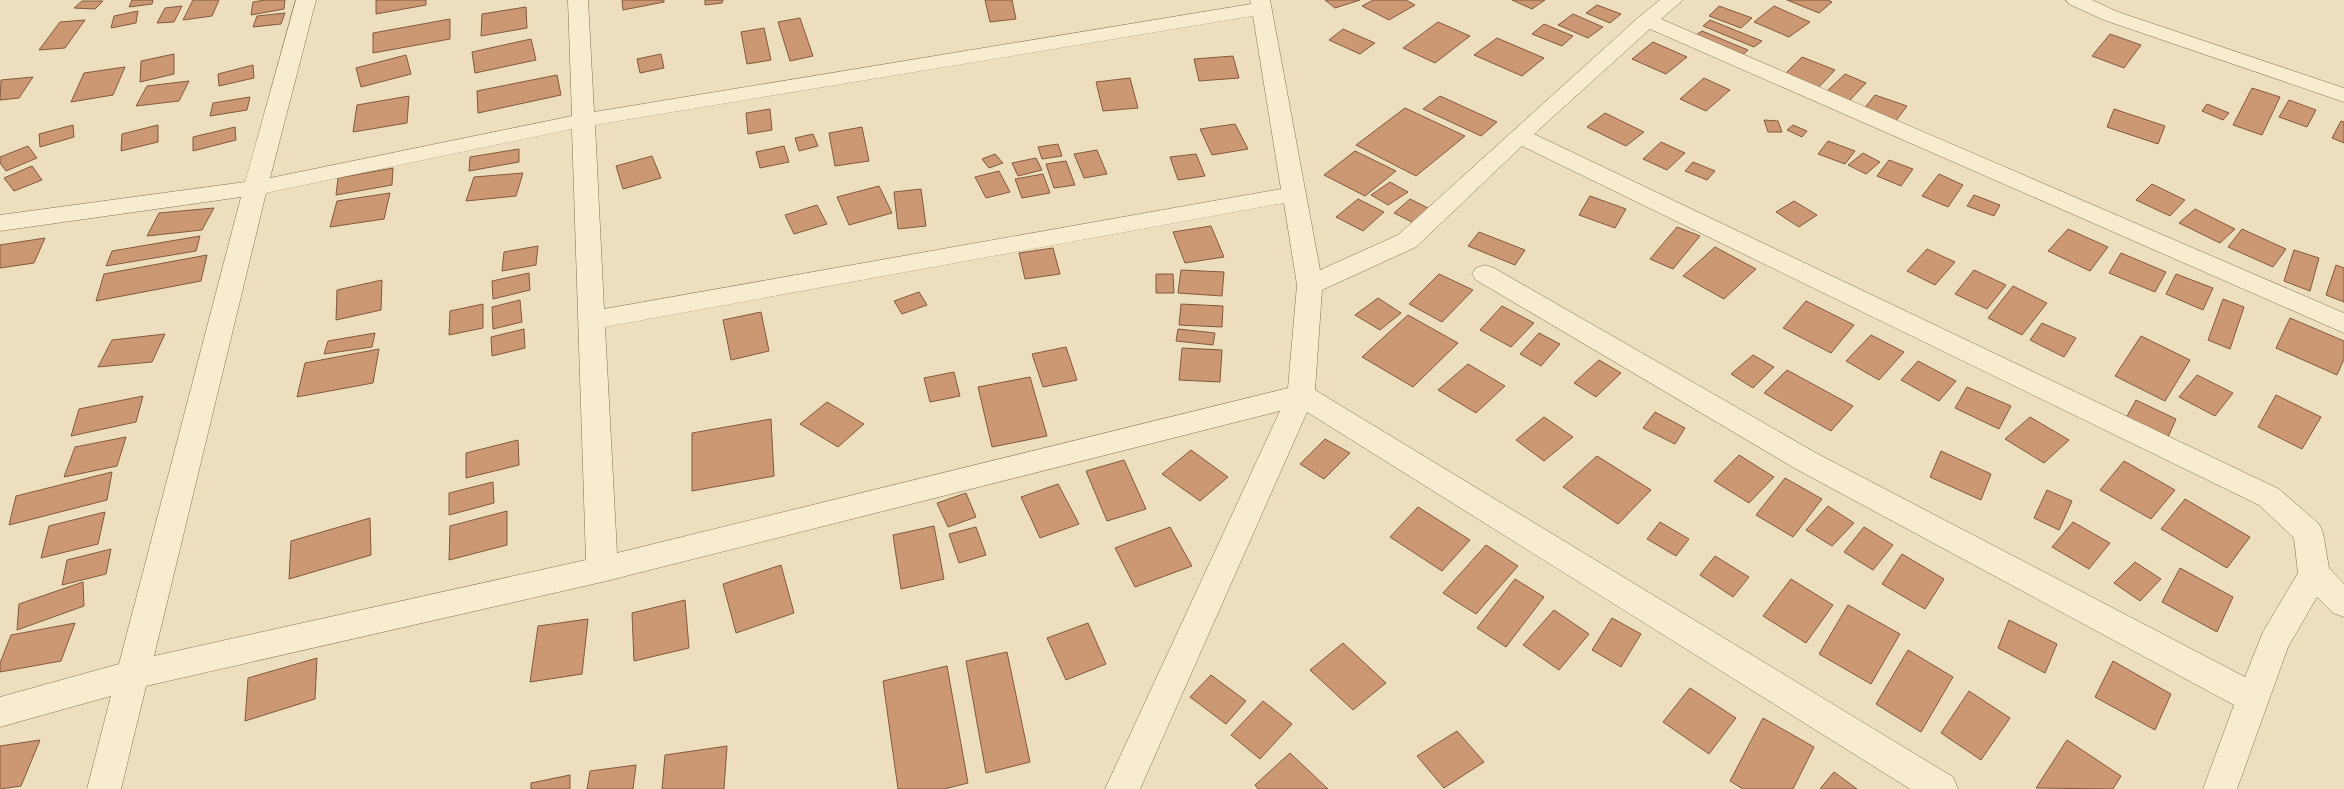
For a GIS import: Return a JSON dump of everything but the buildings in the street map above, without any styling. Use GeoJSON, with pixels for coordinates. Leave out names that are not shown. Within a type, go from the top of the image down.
{"type":"FeatureCollection","features":[{"type":"Feature","properties":{"kind":"street"},"geometry":{"type":"LineString","coordinates":[[104,789],[254,188],[306,0]]}},
{"type":"Feature","properties":{"kind":"street"},"geometry":{"type":"LineString","coordinates":[[578,0],[602,569]]}},
{"type":"Feature","properties":{"kind":"street"},"geometry":{"type":"LineString","coordinates":[[1310,286],[1407,240],[1647,20],[1673,0]]}},
{"type":"Feature","properties":{"kind":"street"},"geometry":{"type":"LineString","coordinates":[[2076,0],[2111,16],[2344,95]]}},
{"type":"Feature","properties":{"kind":"street"},"geometry":{"type":"LineString","coordinates":[[0,224],[254,188],[584,120],[1261,4],[1310,286],[1302,395],[1122,789]]}},
{"type":"Feature","properties":{"kind":"street"},"geometry":{"type":"LineString","coordinates":[[1647,20],[2344,324]]}},
{"type":"Feature","properties":{"kind":"street"},"geometry":{"type":"LineString","coordinates":[[1519,136],[2269,497],[2308,533],[2314,574],[2344,604]]}},
{"type":"Feature","properties":{"kind":"street"},"geometry":{"type":"LineString","coordinates":[[592,320],[1294,194]]}},
{"type":"Feature","properties":{"kind":"street"},"geometry":{"type":"LineString","coordinates":[[1485,274],[1806,461],[2253,698]]}},
{"type":"Feature","properties":{"kind":"street"},"geometry":{"type":"LineString","coordinates":[[0,712],[132,675],[602,569],[1302,395],[1941,789]]}},
{"type":"Feature","properties":{"kind":"street"},"geometry":{"type":"LineString","coordinates":[[2220,789],[2274,642],[2314,574]]}}]}
